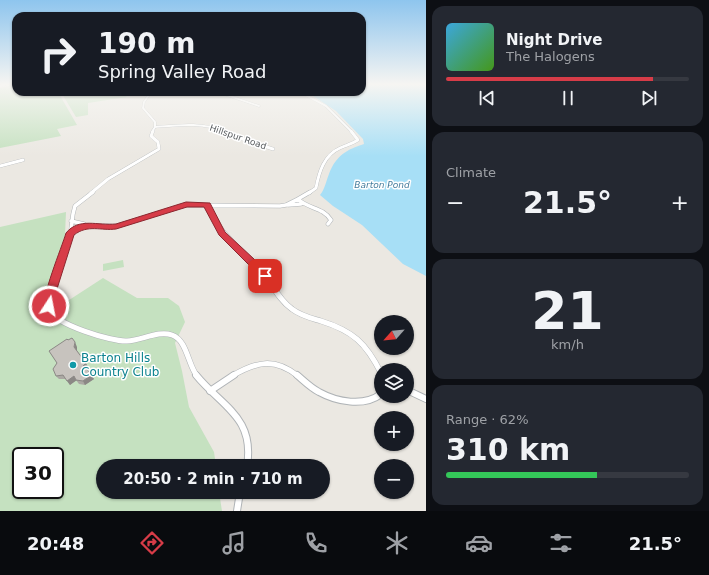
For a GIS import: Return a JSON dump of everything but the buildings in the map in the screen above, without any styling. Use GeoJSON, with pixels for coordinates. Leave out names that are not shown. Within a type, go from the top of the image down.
{"type":"FeatureCollection","features":[{"type":"Feature","properties":{"kind":"street"},"geometry":{"type":"LineString","coordinates":[[143,108],[155,122],[152,136],[158,142],[160,149],[108,179],[75,206],[71,221],[71,233],[50,292],[49,306],[52,315],[56,318],[72,325],[123,341],[137,341],[169,334],[175,336],[180,342],[195,374],[210,392],[225,404],[246,433],[250,449],[248,459]]}},
{"type":"Feature","properties":{"kind":"street"},"geometry":{"type":"LineString","coordinates":[[286,205],[316,188],[320,169],[330,154],[337,149],[358,140],[357,137],[328,108]]}},
{"type":"Feature","properties":{"kind":"street","name":"Hillspur Road"},"geometry":{"type":"LineString","coordinates":[[155,127],[189,124],[211,126],[273,149]]}},
{"type":"Feature","properties":{"kind":"street"},"geometry":{"type":"LineString","coordinates":[[0,166],[23,160]]}},
{"type":"Feature","properties":{"kind":"street"},"geometry":{"type":"LineString","coordinates":[[298,199],[302,204]]}},
{"type":"Feature","properties":{"kind":"street"},"geometry":{"type":"LineString","coordinates":[[71,221],[87,225],[108,227],[116,226],[186,204],[253,206],[302,204],[320,209],[326,213],[331,220],[328,224]]}},
{"type":"Feature","properties":{"kind":"street"},"geometry":{"type":"LineString","coordinates":[[207,205],[222,233],[258,266],[286,305],[294,311],[334,325],[355,335],[371,354],[376,363]]}},
{"type":"Feature","properties":{"kind":"street"},"geometry":{"type":"LineString","coordinates":[[71,233],[81,226],[87,225]]}},
{"type":"Feature","properties":{"kind":"street"},"geometry":{"type":"LineString","coordinates":[[210,392],[248,368],[261,364],[272,363],[287,369],[318,392],[329,396],[359,403],[370,401],[374,398]]}},
{"type":"Feature","properties":{"kind":"street"},"geometry":{"type":"LineString","coordinates":[[414,393],[426,399]]}},
{"type":"Feature","properties":{"kind":"street"},"geometry":{"type":"LineString","coordinates":[[237,511],[239,499]]}},
{"type":"Feature","properties":{"kind":"green space"},"geometry":{"type":"Polygon","coordinates":[[[0,108],[67,108],[77,125],[57,129],[61,136],[0,148],[0,108]]]}},
{"type":"Feature","properties":{"kind":"green space"},"geometry":{"type":"Polygon","coordinates":[[[71,108],[88,108],[88,115],[76,117],[71,108]]]}},
{"type":"Feature","properties":{"kind":"green space","name":"Barton Hills Country Club"},"geometry":{"type":"Polygon","coordinates":[[[66,212],[65,235],[43,302],[46,315],[103,278],[137,298],[168,298],[179,306],[185,322],[175,343],[189,407],[214,452],[215,459],[96,459],[96,499],[220,499],[222,511],[0,511],[0,227],[66,212]]]}},
{"type":"Feature","properties":{"kind":"green space"},"geometry":{"type":"Polygon","coordinates":[[[123,260],[124,267],[103,271],[103,264],[123,260]]]}},
{"type":"Feature","properties":{"kind":"water","name":"Barton Pond"},"geometry":{"type":"Polygon","coordinates":[[[331,108],[426,108],[426,276],[403,264],[362,225],[333,206],[320,195],[332,167],[339,157],[353,148],[364,144],[363,139],[331,108]]]}},
{"type":"Feature","properties":{"kind":"place","name":"Barton Hills Country Club"},"geometry":{"type":"Point","coordinates":[73,365]}},
{"type":"Feature","properties":{"kind":"route"},"geometry":{"type":"LineString","coordinates":[[49,306],[50,292],[71,233],[76,229],[87,225],[108,227],[126,224],[186,204],[207,205],[222,233],[258,266],[265,276]]}}]}
